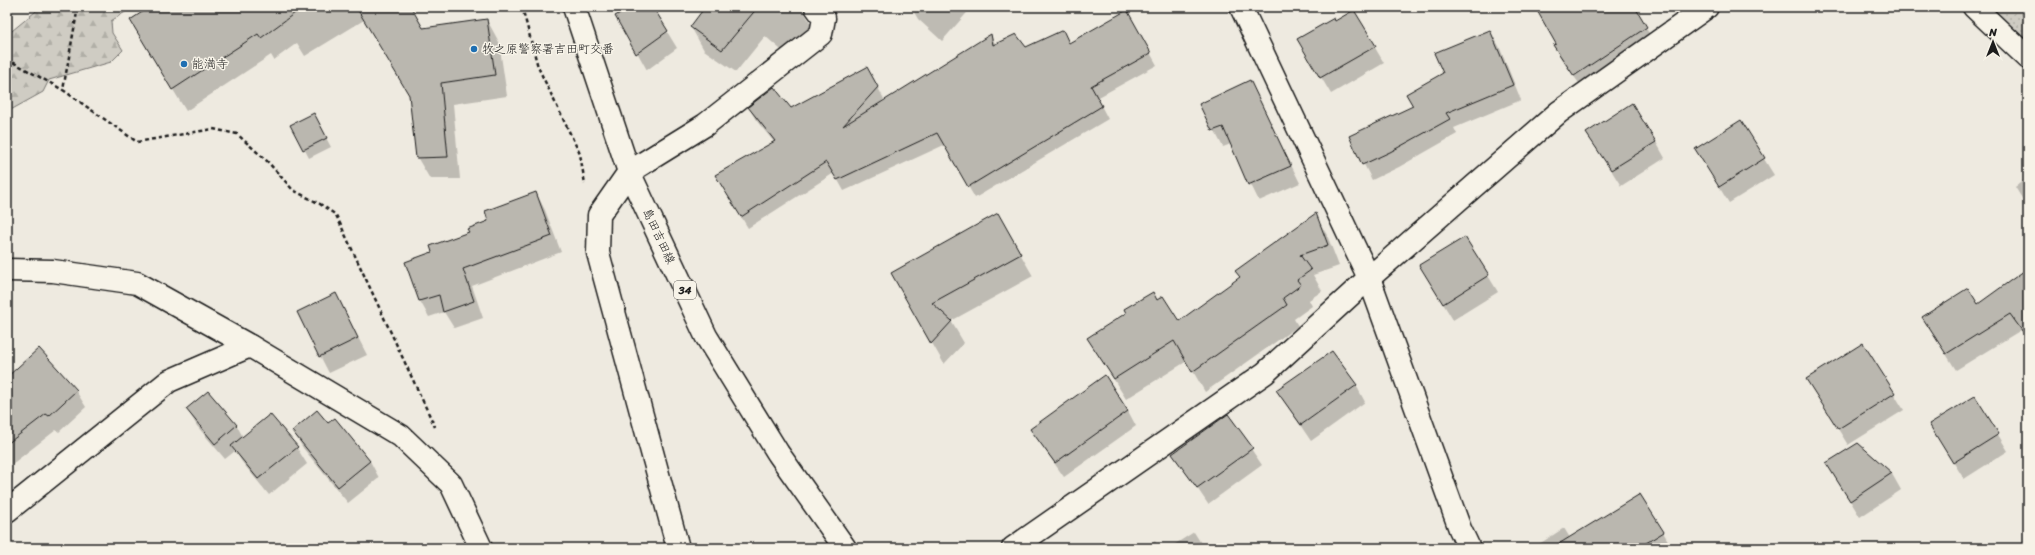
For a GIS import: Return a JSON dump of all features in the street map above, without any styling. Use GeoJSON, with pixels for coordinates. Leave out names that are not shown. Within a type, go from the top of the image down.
{"type":"FeatureCollection","features":[{"type":"Feature","properties":{"kind":"street","name":"島田吉田線"},"geometry":{"type":"LineString","coordinates":[[574,7],[629,172],[706,336],[778,453],[845,548]]}},
{"type":"Feature","properties":{"kind":"street"},"geometry":{"type":"LineString","coordinates":[[678,548],[598,253],[599,215],[629,172],[705,125],[821,34],[824,18],[816,7]]}},
{"type":"Feature","properties":{"kind":"street"},"geometry":{"type":"LineString","coordinates":[[1241,7],[1369,278],[1460,529],[1469,548]]}},
{"type":"Feature","properties":{"kind":"street"},"geometry":{"type":"LineString","coordinates":[[1013,548],[1265,373],[1369,278],[1559,112],[1707,7]]}},
{"type":"Feature","properties":{"kind":"street"},"geometry":{"type":"LineString","coordinates":[[1974,7],[2028,58]]}},
{"type":"Feature","properties":{"kind":"street"},"geometry":{"type":"LineString","coordinates":[[7,270],[53,271],[137,283],[250,346],[401,436],[451,484],[481,548]]}},
{"type":"Feature","properties":{"kind":"street"},"geometry":{"type":"LineString","coordinates":[[7,511],[168,381],[250,346]]}},
{"type":"Feature","properties":{"kind":"path"},"geometry":{"type":"LineString","coordinates":[[63,90],[78,7]]}},
{"type":"Feature","properties":{"kind":"path"},"geometry":{"type":"LineString","coordinates":[[7,59],[63,90],[137,142],[213,129],[237,134],[267,161],[293,190],[320,204],[336,215],[438,434]]}},
{"type":"Feature","properties":{"kind":"green space"},"geometry":{"type":"Polygon","coordinates":[[[41,7],[133,7],[111,21],[112,33],[123,50],[111,62],[49,80],[43,92],[7,112],[7,35],[41,7]]]}},
{"type":"Feature","properties":{"kind":"green space"},"geometry":{"type":"Polygon","coordinates":[[[1988,7],[2028,7],[2028,44],[1988,7]]]}},
{"type":"Feature","properties":{"kind":"building","name":"能満寺"},"geometry":{"type":"Polygon","coordinates":[[[150,7],[303,7],[261,38],[258,34],[172,90],[130,20],[150,7]]]}},
{"type":"Feature","properties":{"kind":"building"},"geometry":{"type":"Polygon","coordinates":[[[356,7],[411,7],[423,28],[487,19],[495,75],[441,83],[448,157],[416,158],[409,95],[356,7]]]}},
{"type":"Feature","properties":{"kind":"building"},"geometry":{"type":"Polygon","coordinates":[[[631,7],[653,7],[668,31],[636,54],[615,16],[631,7]]]}},
{"type":"Feature","properties":{"kind":"building"},"geometry":{"type":"Polygon","coordinates":[[[705,7],[758,7],[722,50],[690,27],[705,7]]]}},
{"type":"Feature","properties":{"kind":"building"},"geometry":{"type":"Polygon","coordinates":[[[1535,7],[1635,7],[1647,27],[1574,76],[1553,45],[1556,44],[1535,7]]]}},
{"type":"Feature","properties":{"kind":"building"},"geometry":{"type":"Polygon","coordinates":[[[1127,10],[1151,53],[1091,86],[1102,106],[968,187],[937,133],[837,180],[826,162],[741,217],[715,175],[775,141],[748,107],[774,87],[791,108],[867,67],[878,87],[843,126],[991,34],[993,45],[1016,34],[1026,47],[1063,30],[1069,43],[1127,10]]]}},
{"type":"Feature","properties":{"kind":"building"},"geometry":{"type":"Polygon","coordinates":[[[1354,10],[1376,46],[1320,78],[1297,39],[1334,18],[1335,21],[1354,10]]]}},
{"type":"Feature","properties":{"kind":"building"},"geometry":{"type":"Polygon","coordinates":[[[1490,30],[1513,85],[1446,113],[1450,119],[1390,152],[1362,165],[1349,136],[1413,106],[1406,94],[1443,73],[1434,53],[1490,30]]]}},
{"type":"Feature","properties":{"kind":"building"},"geometry":{"type":"Polygon","coordinates":[[[1250,80],[1291,166],[1248,185],[1223,127],[1212,131],[1199,104],[1250,80]]]}},
{"type":"Feature","properties":{"kind":"building"},"geometry":{"type":"Polygon","coordinates":[[[1632,103],[1656,142],[1611,170],[1586,133],[1632,103]]]}},
{"type":"Feature","properties":{"kind":"building"},"geometry":{"type":"Polygon","coordinates":[[[314,113],[327,138],[303,150],[290,125],[314,113]]]}},
{"type":"Feature","properties":{"kind":"building"},"geometry":{"type":"Polygon","coordinates":[[[1741,120],[1765,158],[1719,187],[1695,149],[1741,120]]]}},
{"type":"Feature","properties":{"kind":"building"},"geometry":{"type":"Polygon","coordinates":[[[536,192],[552,236],[463,269],[474,301],[443,312],[439,295],[419,301],[405,262],[432,252],[430,246],[469,232],[467,229],[488,221],[485,211],[536,192]]]}},
{"type":"Feature","properties":{"kind":"building"},"geometry":{"type":"Polygon","coordinates":[[[998,213],[1021,254],[932,303],[952,321],[931,344],[891,273],[998,213]]]}},
{"type":"Feature","properties":{"kind":"building"},"geometry":{"type":"Polygon","coordinates":[[[1316,213],[1328,245],[1300,255],[1311,270],[1297,280],[1301,285],[1283,298],[1287,305],[1192,372],[1174,341],[1114,379],[1087,338],[1126,313],[1124,309],[1153,292],[1157,300],[1163,296],[1179,321],[1240,277],[1235,271],[1316,213]]]}},
{"type":"Feature","properties":{"kind":"building"},"geometry":{"type":"Polygon","coordinates":[[[1465,237],[1489,275],[1443,304],[1419,265],[1465,237]]]}},
{"type":"Feature","properties":{"kind":"building"},"geometry":{"type":"Polygon","coordinates":[[[2028,268],[2028,339],[2010,314],[1946,354],[1922,317],[1968,288],[1978,304],[2028,268]]]}},
{"type":"Feature","properties":{"kind":"building"},"geometry":{"type":"Polygon","coordinates":[[[336,293],[358,338],[319,357],[297,312],[336,293]]]}},
{"type":"Feature","properties":{"kind":"building"},"geometry":{"type":"Polygon","coordinates":[[[1863,343],[1895,393],[1838,429],[1806,379],[1863,343]]]}},
{"type":"Feature","properties":{"kind":"building"},"geometry":{"type":"Polygon","coordinates":[[[39,348],[77,390],[49,416],[46,414],[7,444],[7,377],[39,348]]]}},
{"type":"Feature","properties":{"kind":"building"},"geometry":{"type":"Polygon","coordinates":[[[1332,351],[1357,385],[1301,425],[1276,390],[1332,351]]]}},
{"type":"Feature","properties":{"kind":"building"},"geometry":{"type":"Polygon","coordinates":[[[1105,375],[1128,411],[1055,463],[1030,429],[1105,375]]]}},
{"type":"Feature","properties":{"kind":"building"},"geometry":{"type":"Polygon","coordinates":[[[208,391],[237,425],[215,444],[186,409],[208,391]]]}},
{"type":"Feature","properties":{"kind":"building"},"geometry":{"type":"Polygon","coordinates":[[[1975,396],[1999,434],[1953,463],[1929,424],[1975,396]]]}},
{"type":"Feature","properties":{"kind":"building"},"geometry":{"type":"Polygon","coordinates":[[[317,410],[328,423],[335,418],[370,461],[338,487],[292,431],[317,410]]]}},
{"type":"Feature","properties":{"kind":"building"},"geometry":{"type":"Polygon","coordinates":[[[270,414],[298,447],[258,479],[231,446],[270,414]]]}},
{"type":"Feature","properties":{"kind":"building"},"geometry":{"type":"Polygon","coordinates":[[[1228,414],[1253,448],[1197,488],[1172,454],[1228,414]]]}},
{"type":"Feature","properties":{"kind":"building"},"geometry":{"type":"Polygon","coordinates":[[[1858,443],[1892,473],[1850,501],[1826,463],[1858,443]]]}},
{"type":"Feature","properties":{"kind":"building"},"geometry":{"type":"Polygon","coordinates":[[[1640,494],[1664,532],[1638,548],[1552,548],[1640,494]]]}},
{"type":"Feature","properties":{"kind":"place","name":"牧之原警察署吉田町交番"},"geometry":{"type":"Point","coordinates":[474,49]}},
{"type":"Feature","properties":{"kind":"place","name":"能満寺"},"geometry":{"type":"Point","coordinates":[184,64]}}]}
